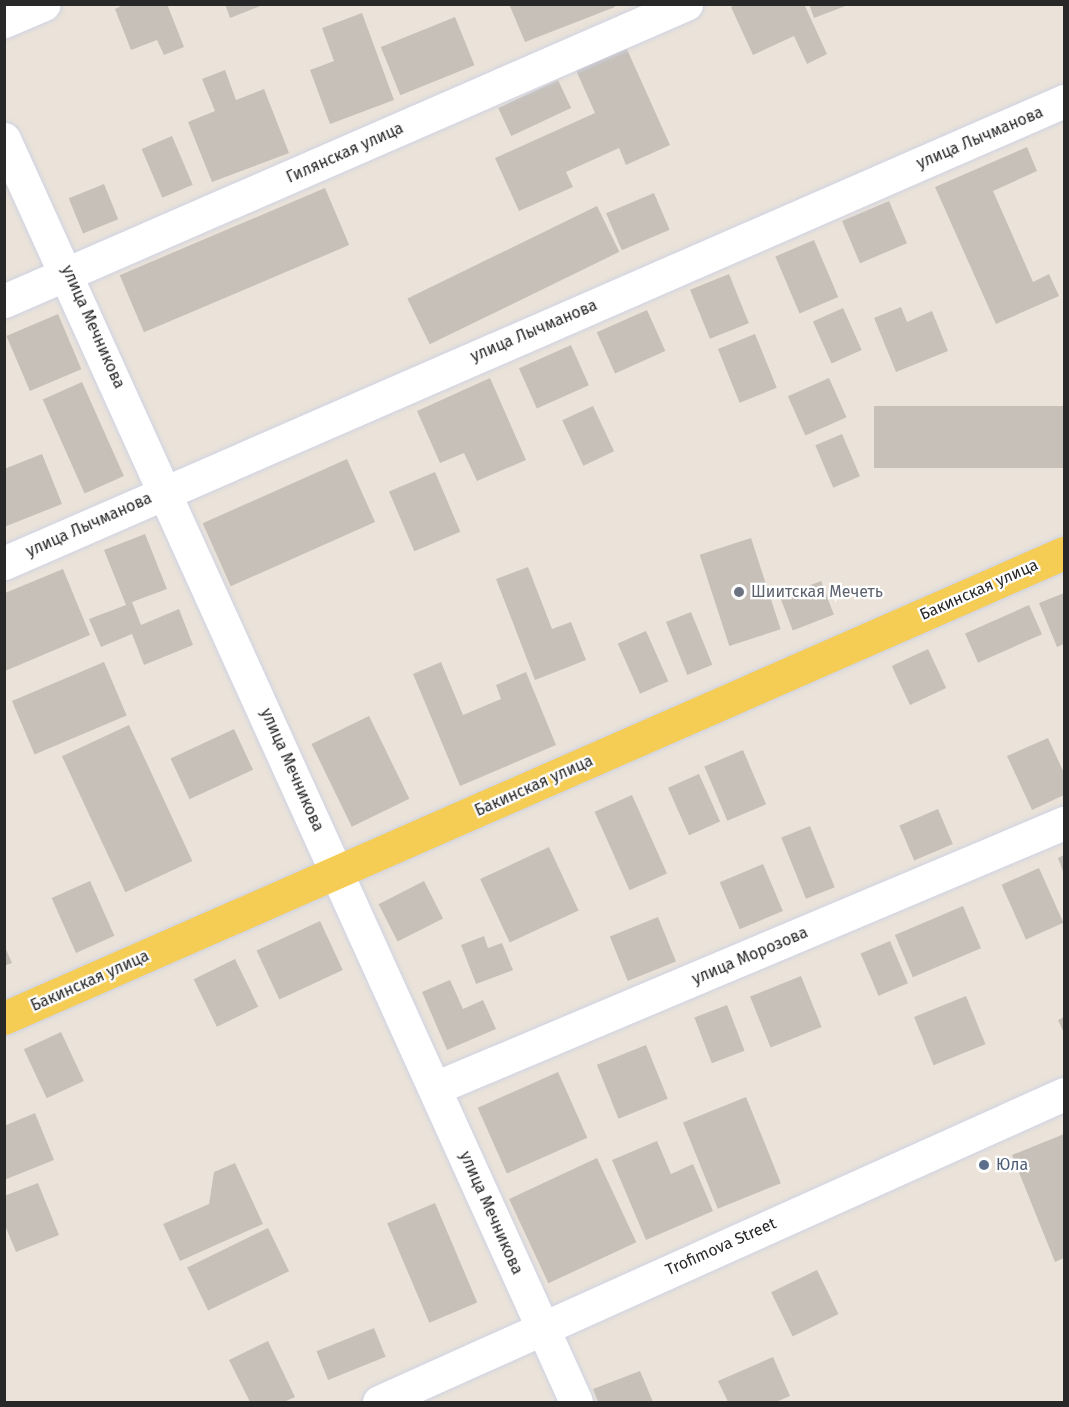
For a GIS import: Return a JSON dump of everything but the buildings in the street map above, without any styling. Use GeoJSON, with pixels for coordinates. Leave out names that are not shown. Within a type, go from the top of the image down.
{"type":"FeatureCollection","features":[{"type":"Feature","properties":{"kind":"main road","name":"Бакинская улица"},"geometry":{"type":"LineString","coordinates":[[4,1018],[1065,553]]}},
{"type":"Feature","properties":{"kind":"street"},"geometry":{"type":"LineString","coordinates":[[4,21],[44,4]]}},
{"type":"Feature","properties":{"kind":"street","name":"Гилянская улица"},"geometry":{"type":"LineString","coordinates":[[4,301],[686,4]]}},
{"type":"Feature","properties":{"kind":"street","name":"улица Лычманова"},"geometry":{"type":"LineString","coordinates":[[4,563],[1065,101]]}},
{"type":"Feature","properties":{"kind":"street","name":"улица Мечникова"},"geometry":{"type":"LineString","coordinates":[[4,138],[69,273],[576,1402]]}},
{"type":"Feature","properties":{"kind":"street","name":"улица Морозова"},"geometry":{"type":"LineString","coordinates":[[435,1088],[1065,823]]}},
{"type":"Feature","properties":{"kind":"street","name":"Trofimova Street"},"geometry":{"type":"LineString","coordinates":[[379,1402],[543,1326],[1065,1095]]}},
{"type":"Feature","properties":{"kind":"place","name":"Шиитская Мечеть"},"geometry":{"type":"Point","coordinates":[739,592]}},
{"type":"Feature","properties":{"kind":"place","name":"Юла"},"geometry":{"type":"Point","coordinates":[984,1165]}}]}
